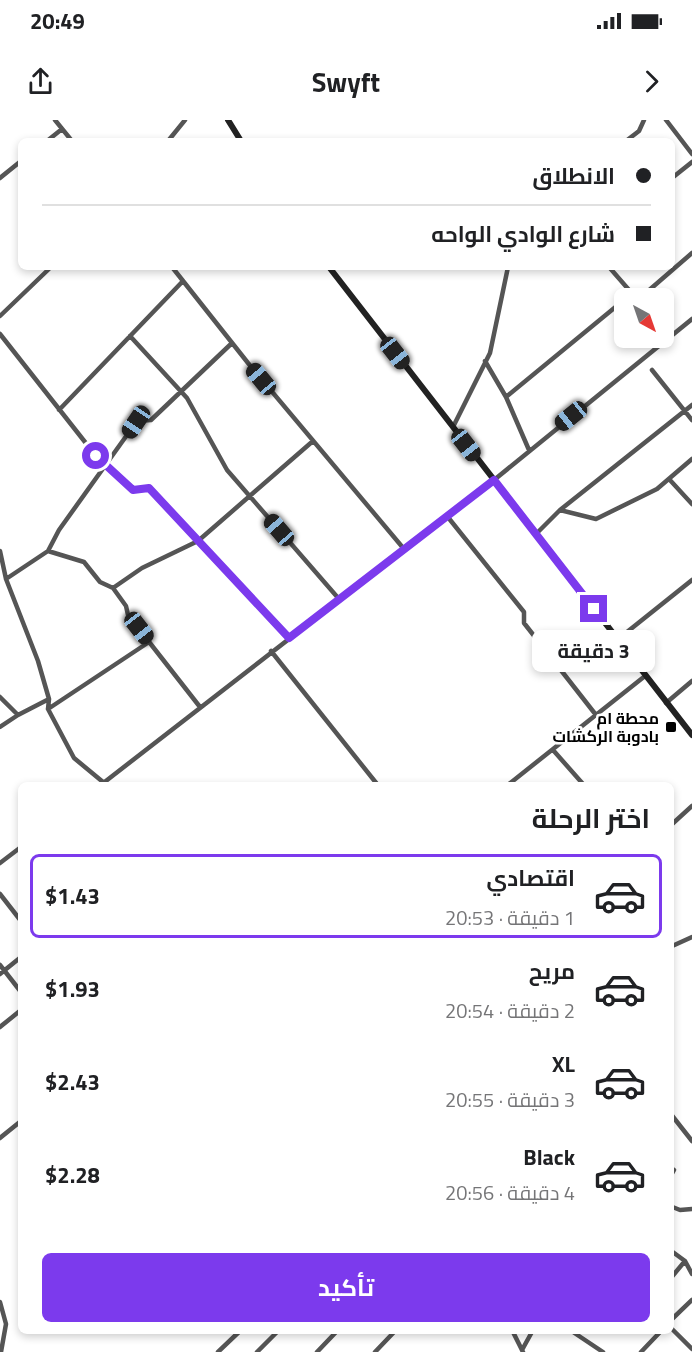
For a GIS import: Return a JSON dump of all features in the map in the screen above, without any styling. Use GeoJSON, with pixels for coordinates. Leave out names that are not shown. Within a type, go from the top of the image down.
{"type":"FeatureCollection","features":[{"type":"Feature","properties":{"kind":"main road"},"geometry":{"type":"LineString","coordinates":[[228,120],[239,138]]}},
{"type":"Feature","properties":{"kind":"main road"},"geometry":{"type":"LineString","coordinates":[[331,270],[692,735]]}},
{"type":"Feature","properties":{"kind":"street"},"geometry":{"type":"LineString","coordinates":[[55,120],[70,138]]}},
{"type":"Feature","properties":{"kind":"street"},"geometry":{"type":"LineString","coordinates":[[170,138],[185,120]]}},
{"type":"Feature","properties":{"kind":"street"},"geometry":{"type":"LineString","coordinates":[[630,138],[639,131],[644,120]]}},
{"type":"Feature","properties":{"kind":"street"},"geometry":{"type":"LineString","coordinates":[[666,120],[692,154]]}},
{"type":"Feature","properties":{"kind":"street"},"geometry":{"type":"LineString","coordinates":[[51,138],[62,129]]}},
{"type":"Feature","properties":{"kind":"street"},"geometry":{"type":"LineString","coordinates":[[675,176],[692,162]]}},
{"type":"Feature","properties":{"kind":"street"},"geometry":{"type":"LineString","coordinates":[[0,178],[18,164]]}},
{"type":"Feature","properties":{"kind":"street"},"geometry":{"type":"LineString","coordinates":[[675,267],[692,253]]}},
{"type":"Feature","properties":{"kind":"street"},"geometry":{"type":"LineString","coordinates":[[0,316],[48,270]]}},
{"type":"Feature","properties":{"kind":"street"},"geometry":{"type":"LineString","coordinates":[[174,270],[232,343],[404,549]]}},
{"type":"Feature","properties":{"kind":"street"},"geometry":{"type":"LineString","coordinates":[[453,427],[490,353],[507,270]]}},
{"type":"Feature","properties":{"kind":"street"},"geometry":{"type":"LineString","coordinates":[[612,270],[627,288]]}},
{"type":"Feature","properties":{"kind":"street"},"geometry":{"type":"LineString","coordinates":[[650,288],[672,270]]}},
{"type":"Feature","properties":{"kind":"street"},"geometry":{"type":"LineString","coordinates":[[59,410],[183,281]]}},
{"type":"Feature","properties":{"kind":"street"},"geometry":{"type":"LineString","coordinates":[[506,397],[614,308]]}},
{"type":"Feature","properties":{"kind":"street"},"geometry":{"type":"LineString","coordinates":[[674,333],[692,319]]}},
{"type":"Feature","properties":{"kind":"street"},"geometry":{"type":"LineString","coordinates":[[0,334],[106,466],[133,490],[149,488],[289,638]]}},
{"type":"Feature","properties":{"kind":"street"},"geometry":{"type":"LineString","coordinates":[[130,336],[181,391],[227,470],[339,599]]}},
{"type":"Feature","properties":{"kind":"street"},"geometry":{"type":"LineString","coordinates":[[6,579],[48,551],[60,530],[136,422],[151,420],[232,343]]}},
{"type":"Feature","properties":{"kind":"street"},"geometry":{"type":"LineString","coordinates":[[104,782],[494,480],[655,348]]}},
{"type":"Feature","properties":{"kind":"street"},"geometry":{"type":"LineString","coordinates":[[485,362],[506,397],[529,450]]}},
{"type":"Feature","properties":{"kind":"street"},"geometry":{"type":"LineString","coordinates":[[652,370],[692,420]]}},
{"type":"Feature","properties":{"kind":"street"},"geometry":{"type":"LineString","coordinates":[[536,534],[560,510],[692,405]]}},
{"type":"Feature","properties":{"kind":"street"},"geometry":{"type":"LineString","coordinates":[[113,588],[142,568],[198,541],[313,441]]}},
{"type":"Feature","properties":{"kind":"street"},"geometry":{"type":"LineString","coordinates":[[560,510],[596,519],[657,489],[692,459]]}},
{"type":"Feature","properties":{"kind":"street"},"geometry":{"type":"LineString","coordinates":[[669,479],[692,504]]}},
{"type":"Feature","properties":{"kind":"street"},"geometry":{"type":"LineString","coordinates":[[447,516],[524,612],[524,623],[596,715]]}},
{"type":"Feature","properties":{"kind":"street"},"geometry":{"type":"LineString","coordinates":[[0,551],[2,573],[38,661],[49,699],[48,709],[74,758],[102,782]]}},
{"type":"Feature","properties":{"kind":"street"},"geometry":{"type":"LineString","coordinates":[[48,551],[84,562],[100,582],[113,588],[126,606],[128,615],[200,707]]}},
{"type":"Feature","properties":{"kind":"street"},"geometry":{"type":"LineString","coordinates":[[617,640],[692,580]]}},
{"type":"Feature","properties":{"kind":"street"},"geometry":{"type":"LineString","coordinates":[[48,709],[149,642]]}},
{"type":"Feature","properties":{"kind":"street"},"geometry":{"type":"LineString","coordinates":[[271,651],[375,782]]}},
{"type":"Feature","properties":{"kind":"street"},"geometry":{"type":"LineString","coordinates":[[512,782],[645,676]]}},
{"type":"Feature","properties":{"kind":"street"},"geometry":{"type":"LineString","coordinates":[[666,703],[692,681]]}},
{"type":"Feature","properties":{"kind":"street"},"geometry":{"type":"LineString","coordinates":[[0,697],[18,714]]}},
{"type":"Feature","properties":{"kind":"street"},"geometry":{"type":"LineString","coordinates":[[0,728],[18,714],[49,699]]}},
{"type":"Feature","properties":{"kind":"street"},"geometry":{"type":"LineString","coordinates":[[553,750],[581,782]]}},
{"type":"Feature","properties":{"kind":"street"},"geometry":{"type":"LineString","coordinates":[[674,822],[692,806]]}},
{"type":"Feature","properties":{"kind":"street"},"geometry":{"type":"LineString","coordinates":[[0,863],[18,851]]}},
{"type":"Feature","properties":{"kind":"street"},"geometry":{"type":"LineString","coordinates":[[0,894],[18,917]]}},
{"type":"Feature","properties":{"kind":"street"},"geometry":{"type":"LineString","coordinates":[[674,945],[692,937]]}},
{"type":"Feature","properties":{"kind":"street"},"geometry":{"type":"LineString","coordinates":[[2,972],[18,959]]}},
{"type":"Feature","properties":{"kind":"street"},"geometry":{"type":"LineString","coordinates":[[0,965],[2,972],[18,989]]}},
{"type":"Feature","properties":{"kind":"street"},"geometry":{"type":"LineString","coordinates":[[0,1027],[18,1012]]}},
{"type":"Feature","properties":{"kind":"street"},"geometry":{"type":"LineString","coordinates":[[674,1118],[692,1142]]}},
{"type":"Feature","properties":{"kind":"street"},"geometry":{"type":"LineString","coordinates":[[0,1138],[18,1123]]}},
{"type":"Feature","properties":{"kind":"street"},"geometry":{"type":"LineString","coordinates":[[674,1208],[680,1210],[692,1209]]}},
{"type":"Feature","properties":{"kind":"street"},"geometry":{"type":"LineString","coordinates":[[674,1253],[685,1262],[692,1274]]}},
{"type":"Feature","properties":{"kind":"street"},"geometry":{"type":"LineString","coordinates":[[674,1274],[685,1262]]}},
{"type":"Feature","properties":{"kind":"street"},"geometry":{"type":"LineString","coordinates":[[674,1317],[692,1299]]}},
{"type":"Feature","properties":{"kind":"street"},"geometry":{"type":"LineString","coordinates":[[0,1302],[6,1324],[2,1352]]}},
{"type":"Feature","properties":{"kind":"street"},"geometry":{"type":"LineString","coordinates":[[674,1331],[692,1348]]}},
{"type":"Feature","properties":{"kind":"street"},"geometry":{"type":"LineString","coordinates":[[218,1352],[237,1334]]}},
{"type":"Feature","properties":{"kind":"street"},"geometry":{"type":"LineString","coordinates":[[257,1352],[275,1334]]}},
{"type":"Feature","properties":{"kind":"street"},"geometry":{"type":"LineString","coordinates":[[317,1352],[334,1334]]}},
{"type":"Feature","properties":{"kind":"street"},"geometry":{"type":"LineString","coordinates":[[375,1352],[392,1334]]}},
{"type":"Feature","properties":{"kind":"street"},"geometry":{"type":"LineString","coordinates":[[514,1334],[523,1351]]}},
{"type":"Feature","properties":{"kind":"street"},"geometry":{"type":"LineString","coordinates":[[523,1351],[531,1334]]}},
{"type":"Feature","properties":{"kind":"street"},"geometry":{"type":"LineString","coordinates":[[580,1334],[603,1352]]}},
{"type":"Feature","properties":{"kind":"street"},"geometry":{"type":"LineString","coordinates":[[641,1352],[658,1334]]}},
{"type":"Feature","properties":{"kind":"place","name":"محطة ام بادوبة الركشات"},"geometry":{"type":"Point","coordinates":[671,727]}},
{"type":"Feature","properties":{"kind":"route"},"geometry":{"type":"LineString","coordinates":[[96,456],[133,490],[149,488],[289,638],[494,480],[594,609]]}}]}
